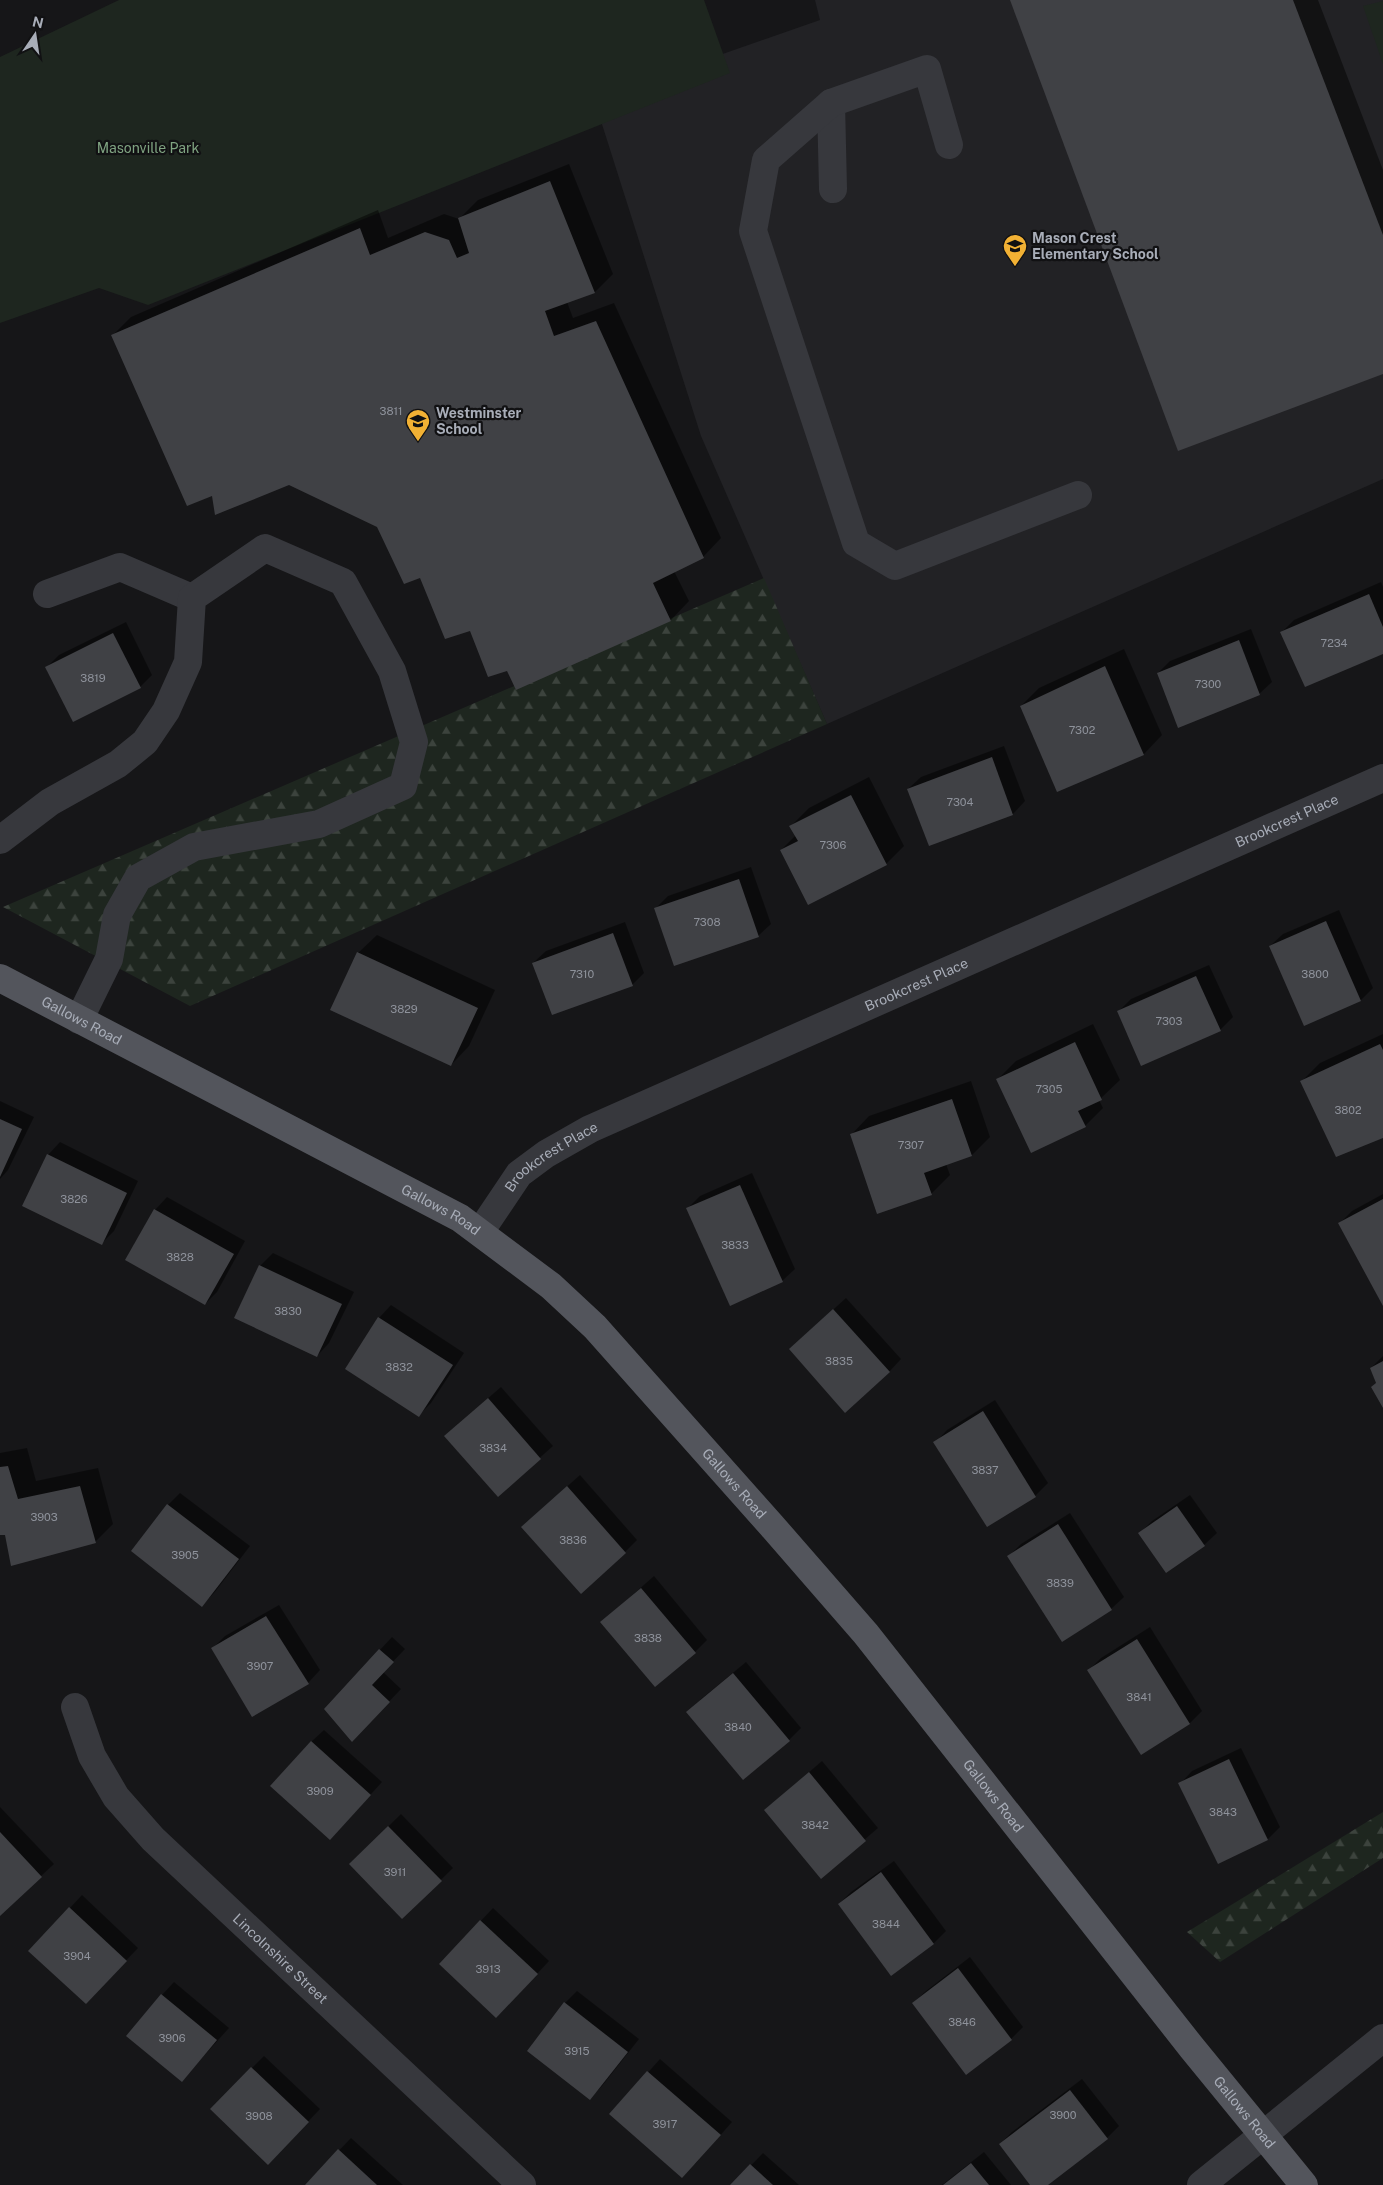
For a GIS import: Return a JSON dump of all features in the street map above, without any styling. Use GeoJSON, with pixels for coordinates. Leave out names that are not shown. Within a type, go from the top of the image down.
{"type":"FeatureCollection","features":[{"type":"Feature","properties":{"kind":"main road","name":"Gallows Road"},"geometry":{"type":"LineString","coordinates":[[0,978],[428,1201],[480,1232],[551,1286],[595,1327],[866,1634],[1192,2048],[1304,2185]]}},
{"type":"Feature","properties":{"kind":"street"},"geometry":{"type":"LineString","coordinates":[[949,145],[927,69],[831,102],[766,160],[753,231],[856,543],[895,566],[1078,495]]}},
{"type":"Feature","properties":{"kind":"street"},"geometry":{"type":"LineString","coordinates":[[831,102],[833,189]]}},
{"type":"Feature","properties":{"kind":"street"},"geometry":{"type":"LineString","coordinates":[[79,1020],[108,959],[117,915],[138,878],[194,847],[319,824],[403,786],[414,742],[392,671],[343,582],[265,548],[192,598]]}},
{"type":"Feature","properties":{"kind":"street"},"geometry":{"type":"LineString","coordinates":[[47,594],[120,567],[192,598]]}},
{"type":"Feature","properties":{"kind":"street"},"geometry":{"type":"LineString","coordinates":[[0,840],[50,802],[118,764],[145,742],[166,711],[188,662],[192,598]]}},
{"type":"Feature","properties":{"kind":"street","name":"Brookcrest Place"},"geometry":{"type":"LineString","coordinates":[[480,1232],[519,1174],[546,1154],[590,1129],[1382,781]]}},
{"type":"Feature","properties":{"kind":"street","name":"Lincolnshire Street"},"geometry":{"type":"LineString","coordinates":[[75,1707],[92,1756],[116,1797],[153,1840],[522,2185]]}},
{"type":"Feature","properties":{"kind":"street"},"geometry":{"type":"LineString","coordinates":[[1201,2185],[1383,2038]]}},
{"type":"Feature","properties":{"kind":"shaded area","name":"Mason Crest Elementary School"},"geometry":{"type":"Polygon","coordinates":[[[815,0],[1383,0],[1383,479],[827,724],[701,436],[594,99],[820,20],[815,0]]]}},
{"type":"Feature","properties":{"kind":"green space","name":"Masonville Park"},"geometry":{"type":"Polygon","coordinates":[[[119,0],[704,0],[730,73],[148,305],[99,288],[0,323],[0,57],[119,0]]]}},
{"type":"Feature","properties":{"kind":"green space"},"geometry":{"type":"Polygon","coordinates":[[[1383,1],[1383,64],[1363,6],[1383,1]]]}},
{"type":"Feature","properties":{"kind":"green space"},"geometry":{"type":"Polygon","coordinates":[[[764,578],[827,724],[190,1006],[3,907],[764,578]]]}},
{"type":"Feature","properties":{"kind":"green space"},"geometry":{"type":"Polygon","coordinates":[[[1383,1812],[1383,1858],[1220,1962],[1187,1932],[1383,1812]]]}},
{"type":"Feature","properties":{"kind":"building"},"geometry":{"type":"Polygon","coordinates":[[[1010,0],[1293,0],[1383,235],[1383,374],[1178,451],[1010,0]]]}},
{"type":"Feature","properties":{"kind":"building"},"geometry":{"type":"Polygon","coordinates":[[[550,181],[595,293],[545,311],[554,336],[596,321],[704,558],[653,583],[671,621],[516,690],[507,671],[488,677],[470,631],[445,639],[420,578],[404,584],[377,527],[289,485],[215,515],[212,496],[187,506],[111,335],[360,228],[370,255],[425,232],[449,240],[457,258],[469,253],[458,218],[550,181]]]}},
{"type":"Feature","properties":{"kind":"building"},"geometry":{"type":"Polygon","coordinates":[[[1369,594],[1383,627],[1383,654],[1305,687],[1280,632],[1369,594]]]}},
{"type":"Feature","properties":{"kind":"building"},"geometry":{"type":"Polygon","coordinates":[[[113,633],[141,688],[73,722],[45,667],[113,633]]]}},
{"type":"Feature","properties":{"kind":"building"},"geometry":{"type":"Polygon","coordinates":[[[1239,640],[1260,695],[1178,728],[1157,673],[1239,640]]]}},
{"type":"Feature","properties":{"kind":"building"},"geometry":{"type":"Polygon","coordinates":[[[1105,666],[1144,755],[1057,792],[1020,706],[1105,666]]]}},
{"type":"Feature","properties":{"kind":"building"},"geometry":{"type":"Polygon","coordinates":[[[992,757],[1013,815],[929,846],[907,789],[992,757]]]}},
{"type":"Feature","properties":{"kind":"building"},"geometry":{"type":"Polygon","coordinates":[[[851,795],[887,865],[808,905],[780,850],[798,841],[789,826],[851,795]]]}},
{"type":"Feature","properties":{"kind":"building"},"geometry":{"type":"Polygon","coordinates":[[[739,879],[759,937],[674,966],[654,908],[739,879]]]}},
{"type":"Feature","properties":{"kind":"building"},"geometry":{"type":"Polygon","coordinates":[[[1326,921],[1361,1001],[1304,1026],[1269,946],[1326,921]]]}},
{"type":"Feature","properties":{"kind":"building"},"geometry":{"type":"Polygon","coordinates":[[[613,933],[633,986],[552,1015],[532,963],[613,933]]]}},
{"type":"Feature","properties":{"kind":"building"},"geometry":{"type":"Polygon","coordinates":[[[357,952],[478,1008],[451,1066],[330,1010],[357,952]]]}},
{"type":"Feature","properties":{"kind":"building"},"geometry":{"type":"Polygon","coordinates":[[[1196,976],[1221,1031],[1141,1066],[1117,1011],[1196,976]]]}},
{"type":"Feature","properties":{"kind":"building"},"geometry":{"type":"Polygon","coordinates":[[[1075,1042],[1102,1100],[1078,1111],[1086,1127],[1031,1153],[996,1079],[1075,1042]]]}},
{"type":"Feature","properties":{"kind":"building"},"geometry":{"type":"Polygon","coordinates":[[[1380,1044],[1383,1050],[1383,1138],[1336,1157],[1300,1081],[1380,1044]]]}},
{"type":"Feature","properties":{"kind":"building"},"geometry":{"type":"Polygon","coordinates":[[[952,1099],[972,1156],[924,1173],[932,1195],[877,1214],[850,1134],[952,1099]]]}},
{"type":"Feature","properties":{"kind":"building"},"geometry":{"type":"Polygon","coordinates":[[[0,1119],[22,1129],[0,1177],[0,1119]]]}},
{"type":"Feature","properties":{"kind":"building"},"geometry":{"type":"Polygon","coordinates":[[[47,1154],[127,1193],[102,1245],[22,1206],[47,1154]]]}},
{"type":"Feature","properties":{"kind":"building"},"geometry":{"type":"Polygon","coordinates":[[[740,1185],[783,1282],[730,1306],[686,1208],[740,1185]]]}},
{"type":"Feature","properties":{"kind":"building"},"geometry":{"type":"Polygon","coordinates":[[[1383,1199],[1383,1306],[1338,1223],[1383,1199]]]}},
{"type":"Feature","properties":{"kind":"building"},"geometry":{"type":"Polygon","coordinates":[[[154,1209],[234,1254],[205,1305],[125,1260],[154,1209]]]}},
{"type":"Feature","properties":{"kind":"building"},"geometry":{"type":"Polygon","coordinates":[[[259,1265],[342,1304],[317,1357],[234,1318],[259,1265]]]}},
{"type":"Feature","properties":{"kind":"building"},"geometry":{"type":"Polygon","coordinates":[[[833,1309],[890,1372],[845,1413],[789,1349],[833,1309]]]}},
{"type":"Feature","properties":{"kind":"building"},"geometry":{"type":"Polygon","coordinates":[[[378,1317],[453,1365],[419,1417],[345,1369],[378,1317]]]}},
{"type":"Feature","properties":{"kind":"building"},"geometry":{"type":"Polygon","coordinates":[[[1383,1361],[1383,1408],[1371,1387],[1376,1383],[1370,1368],[1383,1361]]]}},
{"type":"Feature","properties":{"kind":"building"},"geometry":{"type":"Polygon","coordinates":[[[488,1398],[541,1459],[498,1497],[444,1436],[488,1398]]]}},
{"type":"Feature","properties":{"kind":"building"},"geometry":{"type":"Polygon","coordinates":[[[983,1411],[1036,1497],[987,1527],[933,1442],[983,1411]]]}},
{"type":"Feature","properties":{"kind":"building"},"geometry":{"type":"Polygon","coordinates":[[[8,1466],[18,1499],[80,1486],[96,1543],[11,1566],[5,1535],[0,1535],[0,1467],[8,1466]]]}},
{"type":"Feature","properties":{"kind":"building"},"geometry":{"type":"Polygon","coordinates":[[[567,1486],[626,1553],[581,1594],[521,1527],[567,1486]]]}},
{"type":"Feature","properties":{"kind":"building"},"geometry":{"type":"Polygon","coordinates":[[[167,1504],[239,1559],[202,1607],[131,1551],[167,1504]]]}},
{"type":"Feature","properties":{"kind":"building"},"geometry":{"type":"Polygon","coordinates":[[[1177,1506],[1205,1546],[1166,1573],[1138,1533],[1177,1506]]]}},
{"type":"Feature","properties":{"kind":"building"},"geometry":{"type":"Polygon","coordinates":[[[1058,1524],[1112,1610],[1062,1642],[1007,1556],[1058,1524]]]}},
{"type":"Feature","properties":{"kind":"building"},"geometry":{"type":"Polygon","coordinates":[[[641,1588],[696,1653],[655,1687],[600,1622],[641,1588]]]}},
{"type":"Feature","properties":{"kind":"building"},"geometry":{"type":"Polygon","coordinates":[[[266,1616],[309,1684],[252,1717],[211,1648],[266,1616]]]}},
{"type":"Feature","properties":{"kind":"building"},"geometry":{"type":"Polygon","coordinates":[[[1137,1639],[1190,1724],[1141,1755],[1087,1670],[1137,1639]]]}},
{"type":"Feature","properties":{"kind":"building"},"geometry":{"type":"Polygon","coordinates":[[[379,1649],[394,1662],[372,1685],[390,1702],[352,1742],[324,1709],[379,1649]]]}},
{"type":"Feature","properties":{"kind":"building"},"geometry":{"type":"Polygon","coordinates":[[[733,1673],[790,1741],[743,1780],[686,1712],[733,1673]]]}},
{"type":"Feature","properties":{"kind":"building"},"geometry":{"type":"Polygon","coordinates":[[[311,1741],[371,1795],[330,1840],[270,1786],[311,1741]]]}},
{"type":"Feature","properties":{"kind":"building"},"geometry":{"type":"Polygon","coordinates":[[[1229,1759],[1268,1840],[1218,1864],[1178,1783],[1229,1759]]]}},
{"type":"Feature","properties":{"kind":"building"},"geometry":{"type":"Polygon","coordinates":[[[809,1772],[866,1841],[821,1879],[764,1810],[809,1772]]]}},
{"type":"Feature","properties":{"kind":"building"},"geometry":{"type":"Polygon","coordinates":[[[388,1826],[442,1881],[402,1919],[349,1864],[388,1826]]]}},
{"type":"Feature","properties":{"kind":"building"},"geometry":{"type":"Polygon","coordinates":[[[0,1832],[42,1877],[0,1916],[0,1832]]]}},
{"type":"Feature","properties":{"kind":"building"},"geometry":{"type":"Polygon","coordinates":[[[881,1872],[934,1944],[891,1976],[838,1904],[881,1872]]]}},
{"type":"Feature","properties":{"kind":"building"},"geometry":{"type":"Polygon","coordinates":[[[69,1907],[127,1961],[86,2004],[28,1951],[69,1907]]]}},
{"type":"Feature","properties":{"kind":"building"},"geometry":{"type":"Polygon","coordinates":[[[480,1920],[538,1974],[496,2018],[439,1964],[480,1920]]]}},
{"type":"Feature","properties":{"kind":"building"},"geometry":{"type":"Polygon","coordinates":[[[958,1968],[1012,2040],[966,2075],[912,2003],[958,1968]]]}},
{"type":"Feature","properties":{"kind":"building"},"geometry":{"type":"Polygon","coordinates":[[[161,1994],[217,2040],[182,2082],[126,2036],[161,1994]]]}},
{"type":"Feature","properties":{"kind":"building"},"geometry":{"type":"Polygon","coordinates":[[[564,2002],[628,2052],[590,2100],[527,2051],[564,2002]]]}},
{"type":"Feature","properties":{"kind":"building"},"geometry":{"type":"Polygon","coordinates":[[[251,2067],[309,2122],[268,2165],[210,2109],[251,2067]]]}},
{"type":"Feature","properties":{"kind":"building"},"geometry":{"type":"Polygon","coordinates":[[[647,2071],[721,2135],[682,2178],[609,2114],[647,2071]]]}},
{"type":"Feature","properties":{"kind":"building"},"geometry":{"type":"Polygon","coordinates":[[[1070,2090],[1108,2139],[1048,2185],[1030,2185],[999,2144],[1070,2090]]]}},
{"type":"Feature","properties":{"kind":"building"},"geometry":{"type":"Polygon","coordinates":[[[338,2149],[377,2185],[305,2185],[338,2149]]]}},
{"type":"Feature","properties":{"kind":"building"},"geometry":{"type":"Polygon","coordinates":[[[971,2163],[989,2185],[943,2185],[971,2163]]]}},
{"type":"Feature","properties":{"kind":"building"},"geometry":{"type":"Polygon","coordinates":[[[750,2164],[773,2185],[730,2185],[750,2164]]]}},
{"type":"Feature","properties":{"kind":"place","name":"Mason Crest Elementary School"},"geometry":{"type":"Point","coordinates":[1015,267]}},
{"type":"Feature","properties":{"kind":"place","name":"Westminster School"},"geometry":{"type":"Point","coordinates":[418,442]}}]}
